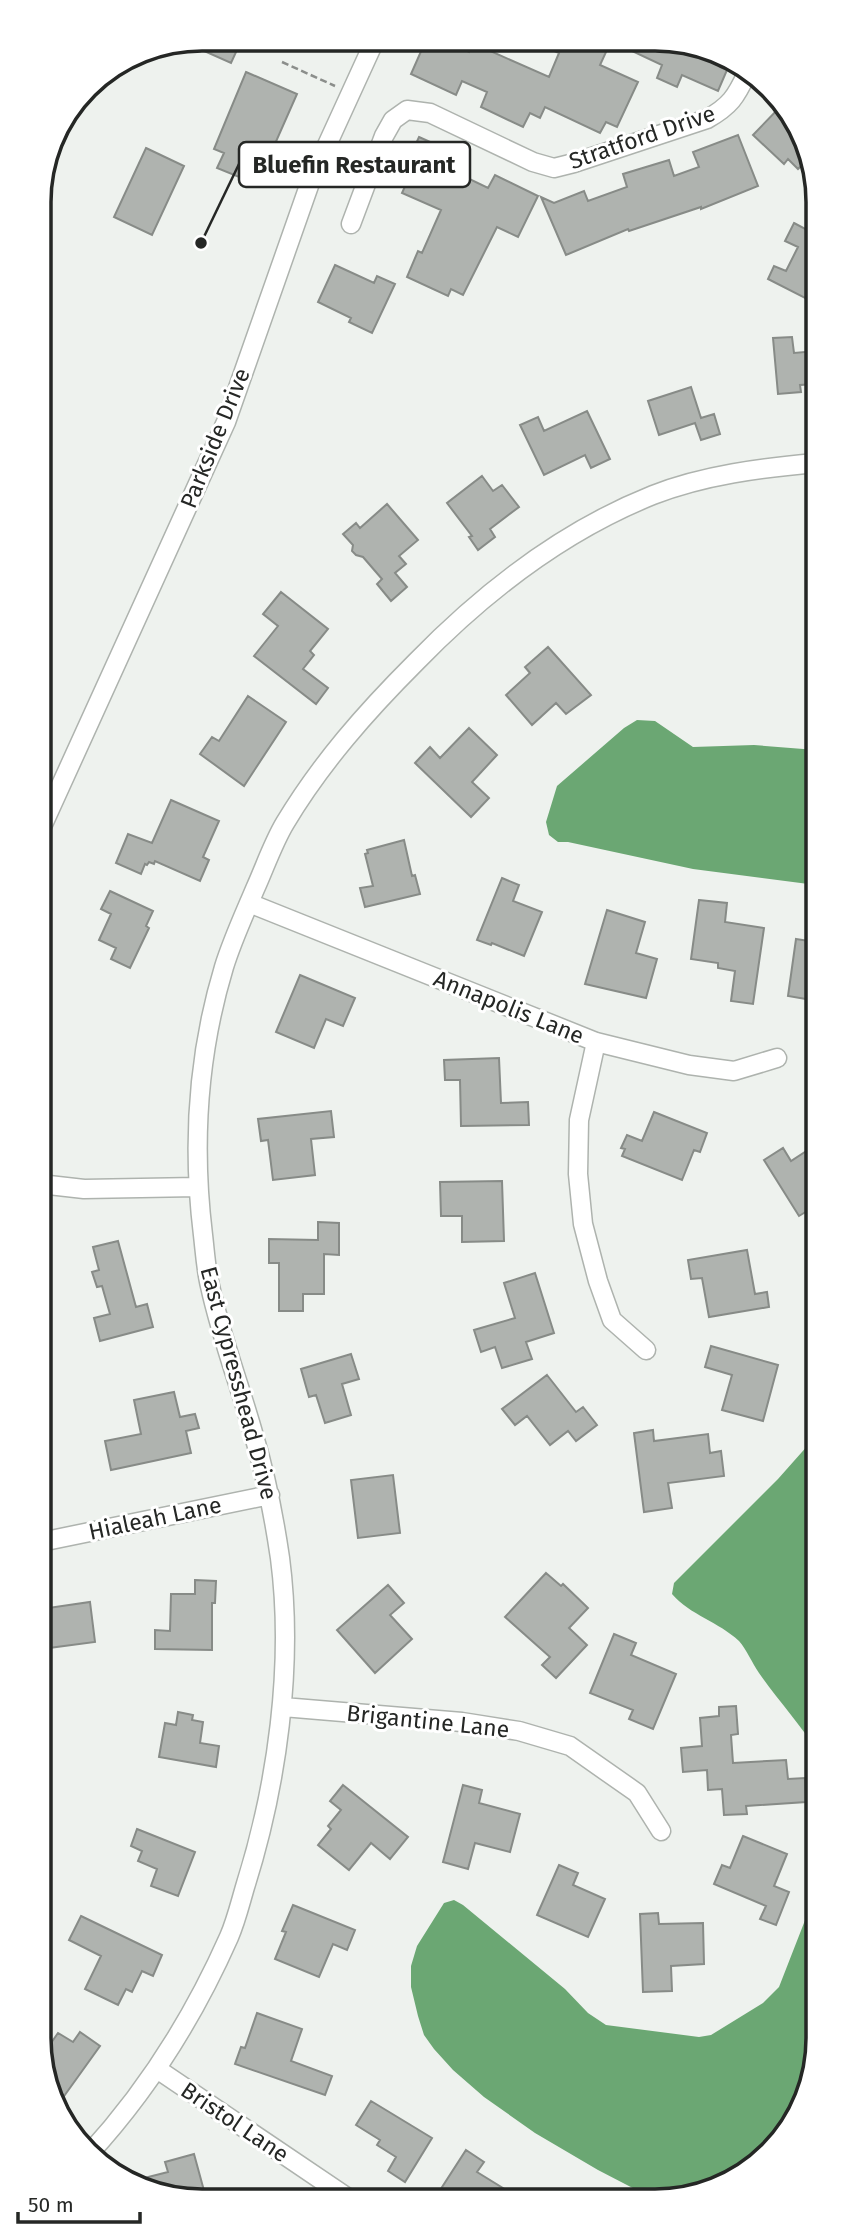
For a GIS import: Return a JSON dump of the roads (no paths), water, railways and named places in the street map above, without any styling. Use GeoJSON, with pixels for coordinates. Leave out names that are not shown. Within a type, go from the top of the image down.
{"type":"FeatureCollection","features":[{"type":"Feature","properties":{"kind":"street","name":"Parkside Drive"},"geometry":{"type":"LineString","coordinates":[[51,807],[226,422],[311,180],[370,51]]}},
{"type":"Feature","properties":{"kind":"street","name":"Stratford Drive"},"geometry":{"type":"LineString","coordinates":[[351,224],[384,136],[393,120],[407,110],[430,113],[533,162],[554,167],[574,163],[706,119],[725,109],[736,96],[744,80]]}},
{"type":"Feature","properties":{"kind":"street","name":"East Cypresshead Drive"},"geometry":{"type":"LineString","coordinates":[[96,2146],[157,2069],[196,2003],[231,1933],[255,1855],[273,1774],[283,1707],[281,1565],[270,1495],[209,1284],[197,1187],[198,1119],[206,1040],[225,965],[249,903],[281,829],[322,766],[369,709],[480,602],[536,559],[594,523],[654,495],[713,477],[806,464]]}},
{"type":"Feature","properties":{"kind":"street","name":"Annapolis Lane"},"geometry":{"type":"LineString","coordinates":[[249,903],[596,1042],[689,1065],[734,1071],[777,1058]]}},
{"type":"Feature","properties":{"kind":"street"},"geometry":{"type":"LineString","coordinates":[[596,1042],[579,1120],[578,1174],[583,1224],[598,1281],[612,1320],[646,1350]]}},
{"type":"Feature","properties":{"kind":"street"},"geometry":{"type":"LineString","coordinates":[[51,1185],[83,1189],[197,1187]]}},
{"type":"Feature","properties":{"kind":"street","name":"Hialeah Lane"},"geometry":{"type":"LineString","coordinates":[[51,1540],[270,1495]]}},
{"type":"Feature","properties":{"kind":"street","name":"Brigantine Lane"},"geometry":{"type":"LineString","coordinates":[[283,1707],[462,1721],[519,1731],[570,1746],[637,1793],[661,1831]]}},
{"type":"Feature","properties":{"kind":"street","name":"Bristol Lane"},"geometry":{"type":"LineString","coordinates":[[157,2069],[335,2189]]}},
{"type":"Feature","properties":{"kind":"place","name":"Bluefin Restaurant"},"geometry":{"type":"Point","coordinates":[201,243]}}]}
